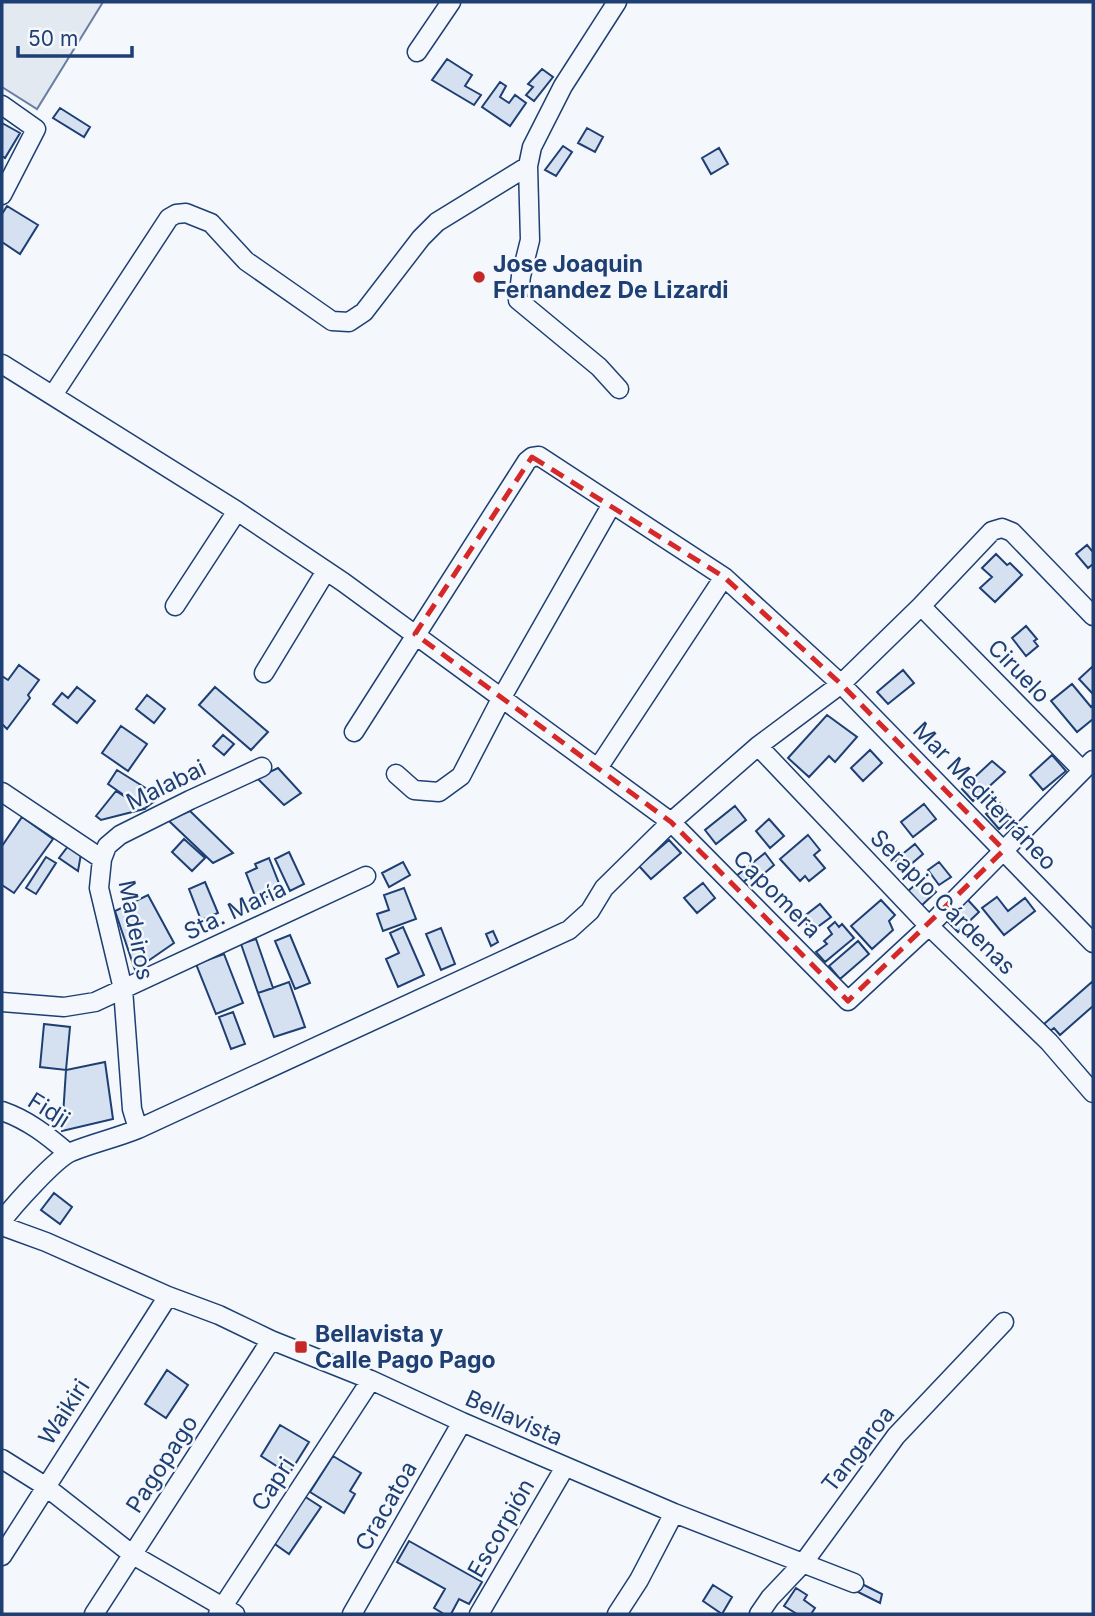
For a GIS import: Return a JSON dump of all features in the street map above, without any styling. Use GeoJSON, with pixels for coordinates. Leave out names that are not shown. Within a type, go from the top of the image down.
{"type":"FeatureCollection","features":[{"type":"Feature","properties":{"kind":"street"},"geometry":{"type":"LineString","coordinates":[[417,52],[451,2]]}},
{"type":"Feature","properties":{"kind":"street"},"geometry":{"type":"LineString","coordinates":[[617,2],[563,86],[532,147],[528,166],[530,240],[518,300],[599,367],[619,389]]}},
{"type":"Feature","properties":{"kind":"street"},"geometry":{"type":"LineString","coordinates":[[2,105],[36,129],[2,195]]}},
{"type":"Feature","properties":{"kind":"street"},"geometry":{"type":"LineString","coordinates":[[53,395],[169,218],[176,214],[186,213],[205,219],[246,261],[332,321],[349,321],[364,312],[421,238],[437,222],[528,166]]}},
{"type":"Feature","properties":{"kind":"street","name":"Capomera"},"geometry":{"type":"LineString","coordinates":[[2,364],[237,511],[326,571],[671,822],[848,1001],[929,926]]}},
{"type":"Feature","properties":{"kind":"street","name":"Mar Mediterráneo"},"geometry":{"type":"LineString","coordinates":[[415,634],[527,461],[539,456],[724,577],[841,684],[1093,943]]}},
{"type":"Feature","properties":{"kind":"street"},"geometry":{"type":"LineString","coordinates":[[396,774],[414,790],[439,792],[461,776],[502,697],[612,504]]}},
{"type":"Feature","properties":{"kind":"street"},"geometry":{"type":"LineString","coordinates":[[175,606],[237,511]]}},
{"type":"Feature","properties":{"kind":"street"},"geometry":{"type":"LineString","coordinates":[[2,1221],[15,1203],[68,1153],[138,1129],[569,930],[590,911],[604,888],[671,822],[758,746],[841,684],[921,606],[992,531],[1002,527],[1012,532],[1093,616]]}},
{"type":"Feature","properties":{"kind":"street"},"geometry":{"type":"LineString","coordinates":[[264,674],[326,571]]}},
{"type":"Feature","properties":{"kind":"street"},"geometry":{"type":"LineString","coordinates":[[598,768],[724,577]]}},
{"type":"Feature","properties":{"kind":"street","name":"Ciruelo"},"geometry":{"type":"LineString","coordinates":[[921,606],[1087,765]]}},
{"type":"Feature","properties":{"kind":"street"},"geometry":{"type":"LineString","coordinates":[[354,732],[415,634]]}},
{"type":"Feature","properties":{"kind":"street","name":"Serapio Cárdenas"},"geometry":{"type":"LineString","coordinates":[[758,746],[929,926],[1049,1042],[1093,1093]]}},
{"type":"Feature","properties":{"kind":"street"},"geometry":{"type":"LineString","coordinates":[[929,926],[1087,765]]}},
{"type":"Feature","properties":{"kind":"street","name":"Malabai"},"geometry":{"type":"LineString","coordinates":[[102,859],[107,846],[120,835],[262,767]]}},
{"type":"Feature","properties":{"kind":"street","name":"Madeiros"},"geometry":{"type":"LineString","coordinates":[[2,792],[102,859],[99,888],[123,989],[132,1109],[138,1129]]}},
{"type":"Feature","properties":{"kind":"street","name":"Sta. María"},"geometry":{"type":"LineString","coordinates":[[2,1002],[64,1007],[96,1002],[366,876]]}},
{"type":"Feature","properties":{"kind":"street","name":"Fidji"},"geometry":{"type":"LineString","coordinates":[[2,1111],[17,1116],[44,1132],[68,1153]]}},
{"type":"Feature","properties":{"kind":"street","name":"Bellavista"},"geometry":{"type":"LineString","coordinates":[[2,1226],[219,1315],[271,1340],[371,1380],[674,1513],[854,1583]]}},
{"type":"Feature","properties":{"kind":"street","name":"Waikiri"},"geometry":{"type":"LineString","coordinates":[[2,1556],[168,1296]]}},
{"type":"Feature","properties":{"kind":"street","name":"Tangaroa"},"geometry":{"type":"LineString","coordinates":[[759,1614],[770,1598],[804,1562],[895,1436],[1004,1322]]}},
{"type":"Feature","properties":{"kind":"street","name":"Pagopago"},"geometry":{"type":"LineString","coordinates":[[94,1614],[271,1340]]}},
{"type":"Feature","properties":{"kind":"street","name":"Capri"},"geometry":{"type":"LineString","coordinates":[[225,1612],[371,1380]]}},
{"type":"Feature","properties":{"kind":"street","name":"Cracatoa"},"geometry":{"type":"LineString","coordinates":[[352,1614],[462,1422]]}},
{"type":"Feature","properties":{"kind":"street"},"geometry":{"type":"LineString","coordinates":[[2,1459],[46,1486],[133,1555],[225,1612]]}},
{"type":"Feature","properties":{"kind":"street","name":"Escorpión"},"geometry":{"type":"LineString","coordinates":[[479,1614],[565,1467]]}},
{"type":"Feature","properties":{"kind":"street"},"geometry":{"type":"LineString","coordinates":[[617,1614],[639,1580],[674,1513]]}},
{"type":"Feature","properties":{"kind":"highlighted area"},"geometry":{"type":"Polygon","coordinates":[[[532,457],[724,577],[841,684],[1004,850],[848,1001],[671,822],[415,634],[532,457]]]}},
{"type":"Feature","properties":{"kind":"shaded area"},"geometry":{"type":"Polygon","coordinates":[[[2,2],[103,2],[37,109],[2,87],[2,2]]]}},
{"type":"Feature","properties":{"kind":"building"},"geometry":{"type":"Polygon","coordinates":[[[447,59],[472,75],[465,86],[481,95],[474,105],[432,80],[447,59]]]}},
{"type":"Feature","properties":{"kind":"building"},"geometry":{"type":"Polygon","coordinates":[[[542,69],[553,77],[534,101],[526,95],[533,87],[528,84],[542,69]]]}},
{"type":"Feature","properties":{"kind":"building"},"geometry":{"type":"Polygon","coordinates":[[[500,82],[506,86],[500,97],[509,103],[515,95],[526,103],[510,126],[482,107],[500,82]]]}},
{"type":"Feature","properties":{"kind":"building"},"geometry":{"type":"Polygon","coordinates":[[[60,108],[90,127],[84,137],[53,118],[60,108]]]}},
{"type":"Feature","properties":{"kind":"building"},"geometry":{"type":"Polygon","coordinates":[[[2,123],[20,133],[5,158],[2,156],[2,123]]]}},
{"type":"Feature","properties":{"kind":"building"},"geometry":{"type":"Polygon","coordinates":[[[587,128],[603,137],[595,152],[578,143],[587,128]]]}},
{"type":"Feature","properties":{"kind":"building"},"geometry":{"type":"Polygon","coordinates":[[[563,146],[572,152],[556,176],[545,170],[563,146]]]}},
{"type":"Feature","properties":{"kind":"building"},"geometry":{"type":"Polygon","coordinates":[[[719,148],[728,164],[711,174],[702,158],[719,148]]]}},
{"type":"Feature","properties":{"kind":"building"},"geometry":{"type":"Polygon","coordinates":[[[7,206],[38,225],[20,254],[2,242],[2,214],[7,206]]]}},
{"type":"Feature","properties":{"kind":"building"},"geometry":{"type":"Polygon","coordinates":[[[1087,545],[1093,552],[1093,564],[1088,568],[1076,554],[1087,545]]]}},
{"type":"Feature","properties":{"kind":"building"},"geometry":{"type":"Polygon","coordinates":[[[996,554],[1022,575],[995,602],[980,588],[992,577],[982,568],[996,554]]]}},
{"type":"Feature","properties":{"kind":"building"},"geometry":{"type":"Polygon","coordinates":[[[1026,626],[1037,639],[1034,641],[1038,646],[1026,656],[1012,638],[1026,626]]]}},
{"type":"Feature","properties":{"kind":"building"},"geometry":{"type":"Polygon","coordinates":[[[19,665],[39,680],[28,695],[30,698],[7,729],[2,724],[2,676],[8,680],[19,665]]]}},
{"type":"Feature","properties":{"kind":"building"},"geometry":{"type":"Polygon","coordinates":[[[1093,666],[1093,692],[1092,693],[1079,679],[1093,666]]]}},
{"type":"Feature","properties":{"kind":"building"},"geometry":{"type":"Polygon","coordinates":[[[903,670],[914,683],[888,704],[877,692],[903,670]]]}},
{"type":"Feature","properties":{"kind":"building"},"geometry":{"type":"Polygon","coordinates":[[[1072,684],[1091,707],[1093,705],[1093,719],[1077,732],[1051,701],[1072,684]]]}},
{"type":"Feature","properties":{"kind":"building"},"geometry":{"type":"Polygon","coordinates":[[[77,687],[95,701],[77,723],[53,704],[62,693],[68,698],[77,687]]]}},
{"type":"Feature","properties":{"kind":"building"},"geometry":{"type":"Polygon","coordinates":[[[215,687],[268,732],[251,750],[199,705],[215,687]]]}},
{"type":"Feature","properties":{"kind":"building"},"geometry":{"type":"Polygon","coordinates":[[[147,695],[165,709],[154,723],[136,709],[147,695]]]}},
{"type":"Feature","properties":{"kind":"building"},"geometry":{"type":"Polygon","coordinates":[[[827,715],[857,737],[835,762],[829,756],[809,777],[788,758],[827,715]]]}},
{"type":"Feature","properties":{"kind":"building"},"geometry":{"type":"Polygon","coordinates":[[[121,726],[147,744],[128,771],[102,753],[121,726]]]}},
{"type":"Feature","properties":{"kind":"building"},"geometry":{"type":"Polygon","coordinates":[[[223,735],[234,744],[224,755],[213,746],[223,735]]]}},
{"type":"Feature","properties":{"kind":"building"},"geometry":{"type":"Polygon","coordinates":[[[870,750],[882,763],[863,781],[851,768],[870,750]]]}},
{"type":"Feature","properties":{"kind":"building"},"geometry":{"type":"Polygon","coordinates":[[[1052,755],[1066,771],[1043,790],[1030,775],[1052,755]]]}},
{"type":"Feature","properties":{"kind":"building"},"geometry":{"type":"Polygon","coordinates":[[[992,761],[1005,772],[973,801],[962,789],[992,761]]]}},
{"type":"Feature","properties":{"kind":"building"},"geometry":{"type":"Polygon","coordinates":[[[278,768],[301,793],[284,805],[257,778],[278,768]]]}},
{"type":"Feature","properties":{"kind":"building"},"geometry":{"type":"Polygon","coordinates":[[[117,770],[160,797],[144,809],[108,784],[117,770]]]}},
{"type":"Feature","properties":{"kind":"building"},"geometry":{"type":"Polygon","coordinates":[[[116,791],[144,809],[101,820],[96,816],[116,791]]]}},
{"type":"Feature","properties":{"kind":"building"},"geometry":{"type":"Polygon","coordinates":[[[1000,803],[1012,818],[999,829],[986,814],[1000,803]]]}},
{"type":"Feature","properties":{"kind":"building"},"geometry":{"type":"Polygon","coordinates":[[[924,804],[936,819],[913,837],[901,822],[924,804]]]}},
{"type":"Feature","properties":{"kind":"building"},"geometry":{"type":"Polygon","coordinates":[[[735,806],[746,820],[716,844],[705,830],[735,806]]]}},
{"type":"Feature","properties":{"kind":"building"},"geometry":{"type":"Polygon","coordinates":[[[190,811],[233,853],[213,863],[168,820],[190,811]]]}},
{"type":"Feature","properties":{"kind":"building"},"geometry":{"type":"Polygon","coordinates":[[[22,817],[53,839],[14,893],[2,885],[2,846],[22,817]]]}},
{"type":"Feature","properties":{"kind":"building"},"geometry":{"type":"Polygon","coordinates":[[[769,819],[784,836],[770,848],[756,831],[769,819]]]}},
{"type":"Feature","properties":{"kind":"building"},"geometry":{"type":"Polygon","coordinates":[[[808,835],[820,850],[814,855],[825,868],[809,881],[805,876],[800,881],[780,859],[808,835]]]}},
{"type":"Feature","properties":{"kind":"building"},"geometry":{"type":"Polygon","coordinates":[[[184,839],[205,858],[192,871],[172,852],[184,839]]]}},
{"type":"Feature","properties":{"kind":"building"},"geometry":{"type":"Polygon","coordinates":[[[669,840],[681,853],[651,879],[639,866],[669,840]]]}},
{"type":"Feature","properties":{"kind":"building"},"geometry":{"type":"Polygon","coordinates":[[[915,844],[923,854],[904,870],[895,860],[915,844]]]}},
{"type":"Feature","properties":{"kind":"building"},"geometry":{"type":"Polygon","coordinates":[[[69,845],[81,854],[78,871],[59,858],[69,845]]]}},
{"type":"Feature","properties":{"kind":"building"},"geometry":{"type":"Polygon","coordinates":[[[289,852],[304,884],[290,891],[275,859],[289,852]]]}},
{"type":"Feature","properties":{"kind":"building"},"geometry":{"type":"Polygon","coordinates":[[[765,853],[774,865],[760,877],[756,872],[741,884],[735,877],[765,853]]]}},
{"type":"Feature","properties":{"kind":"building"},"geometry":{"type":"Polygon","coordinates":[[[46,857],[56,863],[36,894],[26,888],[46,857]]]}},
{"type":"Feature","properties":{"kind":"building"},"geometry":{"type":"Polygon","coordinates":[[[269,858],[282,891],[257,901],[246,873],[257,868],[255,864],[269,858]]]}},
{"type":"Feature","properties":{"kind":"building"},"geometry":{"type":"Polygon","coordinates":[[[403,862],[410,875],[389,887],[382,873],[403,862]]]}},
{"type":"Feature","properties":{"kind":"building"},"geometry":{"type":"Polygon","coordinates":[[[939,862],[951,877],[939,885],[928,870],[939,862]]]}},
{"type":"Feature","properties":{"kind":"building"},"geometry":{"type":"Polygon","coordinates":[[[923,878],[936,892],[921,906],[908,891],[923,878]]]}},
{"type":"Feature","properties":{"kind":"building"},"geometry":{"type":"Polygon","coordinates":[[[205,882],[218,913],[201,920],[189,889],[205,882]]]}},
{"type":"Feature","properties":{"kind":"building"},"geometry":{"type":"Polygon","coordinates":[[[703,883],[715,898],[697,913],[684,898],[703,883]]]}},
{"type":"Feature","properties":{"kind":"building"},"geometry":{"type":"Polygon","coordinates":[[[404,888],[416,919],[383,931],[377,914],[389,910],[384,895],[404,888]]]}},
{"type":"Feature","properties":{"kind":"building"},"geometry":{"type":"Polygon","coordinates":[[[148,895],[174,943],[135,970],[115,911],[148,895]]]}},
{"type":"Feature","properties":{"kind":"building"},"geometry":{"type":"Polygon","coordinates":[[[997,897],[1008,911],[1025,898],[1035,911],[1004,935],[982,908],[997,897]]]}},
{"type":"Feature","properties":{"kind":"building"},"geometry":{"type":"Polygon","coordinates":[[[967,899],[979,912],[958,932],[945,919],[967,899]]]}},
{"type":"Feature","properties":{"kind":"building"},"geometry":{"type":"Polygon","coordinates":[[[881,900],[895,915],[889,921],[893,930],[872,949],[851,926],[881,900]]]}},
{"type":"Feature","properties":{"kind":"building"},"geometry":{"type":"Polygon","coordinates":[[[820,904],[831,917],[812,931],[802,918],[820,904]]]}},
{"type":"Feature","properties":{"kind":"building"},"geometry":{"type":"Polygon","coordinates":[[[835,922],[839,927],[842,924],[854,938],[825,962],[816,952],[827,944],[824,941],[832,934],[828,928],[835,922]]]}},
{"type":"Feature","properties":{"kind":"building"},"geometry":{"type":"Polygon","coordinates":[[[403,927],[424,975],[398,987],[386,959],[399,953],[390,933],[403,927]]]}},
{"type":"Feature","properties":{"kind":"building"},"geometry":{"type":"Polygon","coordinates":[[[441,928],[455,964],[441,970],[426,934],[441,928]]]}},
{"type":"Feature","properties":{"kind":"building"},"geometry":{"type":"Polygon","coordinates":[[[493,931],[498,942],[491,946],[486,934],[493,931]]]}},
{"type":"Feature","properties":{"kind":"building"},"geometry":{"type":"Polygon","coordinates":[[[290,935],[310,983],[295,989],[275,941],[290,935]]]}},
{"type":"Feature","properties":{"kind":"building"},"geometry":{"type":"Polygon","coordinates":[[[256,939],[273,988],[258,993],[241,944],[256,939]]]}},
{"type":"Feature","properties":{"kind":"building"},"geometry":{"type":"Polygon","coordinates":[[[858,941],[869,954],[840,979],[829,966],[858,941]]]}},
{"type":"Feature","properties":{"kind":"building"},"geometry":{"type":"Polygon","coordinates":[[[224,954],[243,1003],[216,1014],[196,964],[224,954]]]}},
{"type":"Feature","properties":{"kind":"building"},"geometry":{"type":"Polygon","coordinates":[[[1093,981],[1093,1006],[1060,1035],[1054,1028],[1050,1031],[1044,1024],[1093,981]]]}},
{"type":"Feature","properties":{"kind":"building"},"geometry":{"type":"Polygon","coordinates":[[[289,982],[305,1027],[274,1037],[258,993],[289,982]]]}},
{"type":"Feature","properties":{"kind":"building"},"geometry":{"type":"Polygon","coordinates":[[[233,1012],[245,1044],[231,1049],[219,1017],[233,1012]]]}},
{"type":"Feature","properties":{"kind":"building"},"geometry":{"type":"Polygon","coordinates":[[[44,1024],[70,1027],[66,1070],[40,1067],[44,1024]]]}},
{"type":"Feature","properties":{"kind":"building"},"geometry":{"type":"Polygon","coordinates":[[[105,1062],[113,1119],[62,1131],[66,1070],[105,1062]]]}},
{"type":"Feature","properties":{"kind":"building"},"geometry":{"type":"Polygon","coordinates":[[[54,1193],[72,1207],[60,1224],[41,1210],[54,1193]]]}},
{"type":"Feature","properties":{"kind":"building"},"geometry":{"type":"Polygon","coordinates":[[[167,1370],[188,1385],[166,1418],[145,1404],[167,1370]]]}},
{"type":"Feature","properties":{"kind":"building"},"geometry":{"type":"Polygon","coordinates":[[[280,1425],[309,1442],[289,1474],[261,1456],[280,1425]]]}},
{"type":"Feature","properties":{"kind":"building"},"geometry":{"type":"Polygon","coordinates":[[[333,1456],[361,1473],[350,1491],[355,1494],[344,1513],[310,1492],[333,1456]]]}},
{"type":"Feature","properties":{"kind":"building"},"geometry":{"type":"Polygon","coordinates":[[[304,1496],[321,1507],[289,1554],[272,1542],[304,1496]]]}},
{"type":"Feature","properties":{"kind":"building"},"geometry":{"type":"Polygon","coordinates":[[[409,1541],[482,1582],[469,1604],[459,1599],[451,1614],[444,1614],[434,1608],[445,1589],[397,1562],[409,1541]]]}},
{"type":"Feature","properties":{"kind":"building"},"geometry":{"type":"Polygon","coordinates":[[[862,1584],[882,1594],[880,1603],[858,1592],[862,1584]]]}},
{"type":"Feature","properties":{"kind":"building"},"geometry":{"type":"Polygon","coordinates":[[[713,1585],[732,1597],[722,1614],[703,1601],[713,1585]]]}},
{"type":"Feature","properties":{"kind":"building"},"geometry":{"type":"Polygon","coordinates":[[[796,1588],[807,1595],[804,1600],[815,1608],[811,1614],[797,1614],[784,1606],[796,1588]]]}},
{"type":"Feature","properties":{"kind":"place","name":"Jose Joaquin Fernandez De Lizardi"},"geometry":{"type":"Point","coordinates":[479,277]}},
{"type":"Feature","properties":{"kind":"place","name":"Bellavista y Calle Pago Pago"},"geometry":{"type":"Point","coordinates":[301,1347]}}]}
